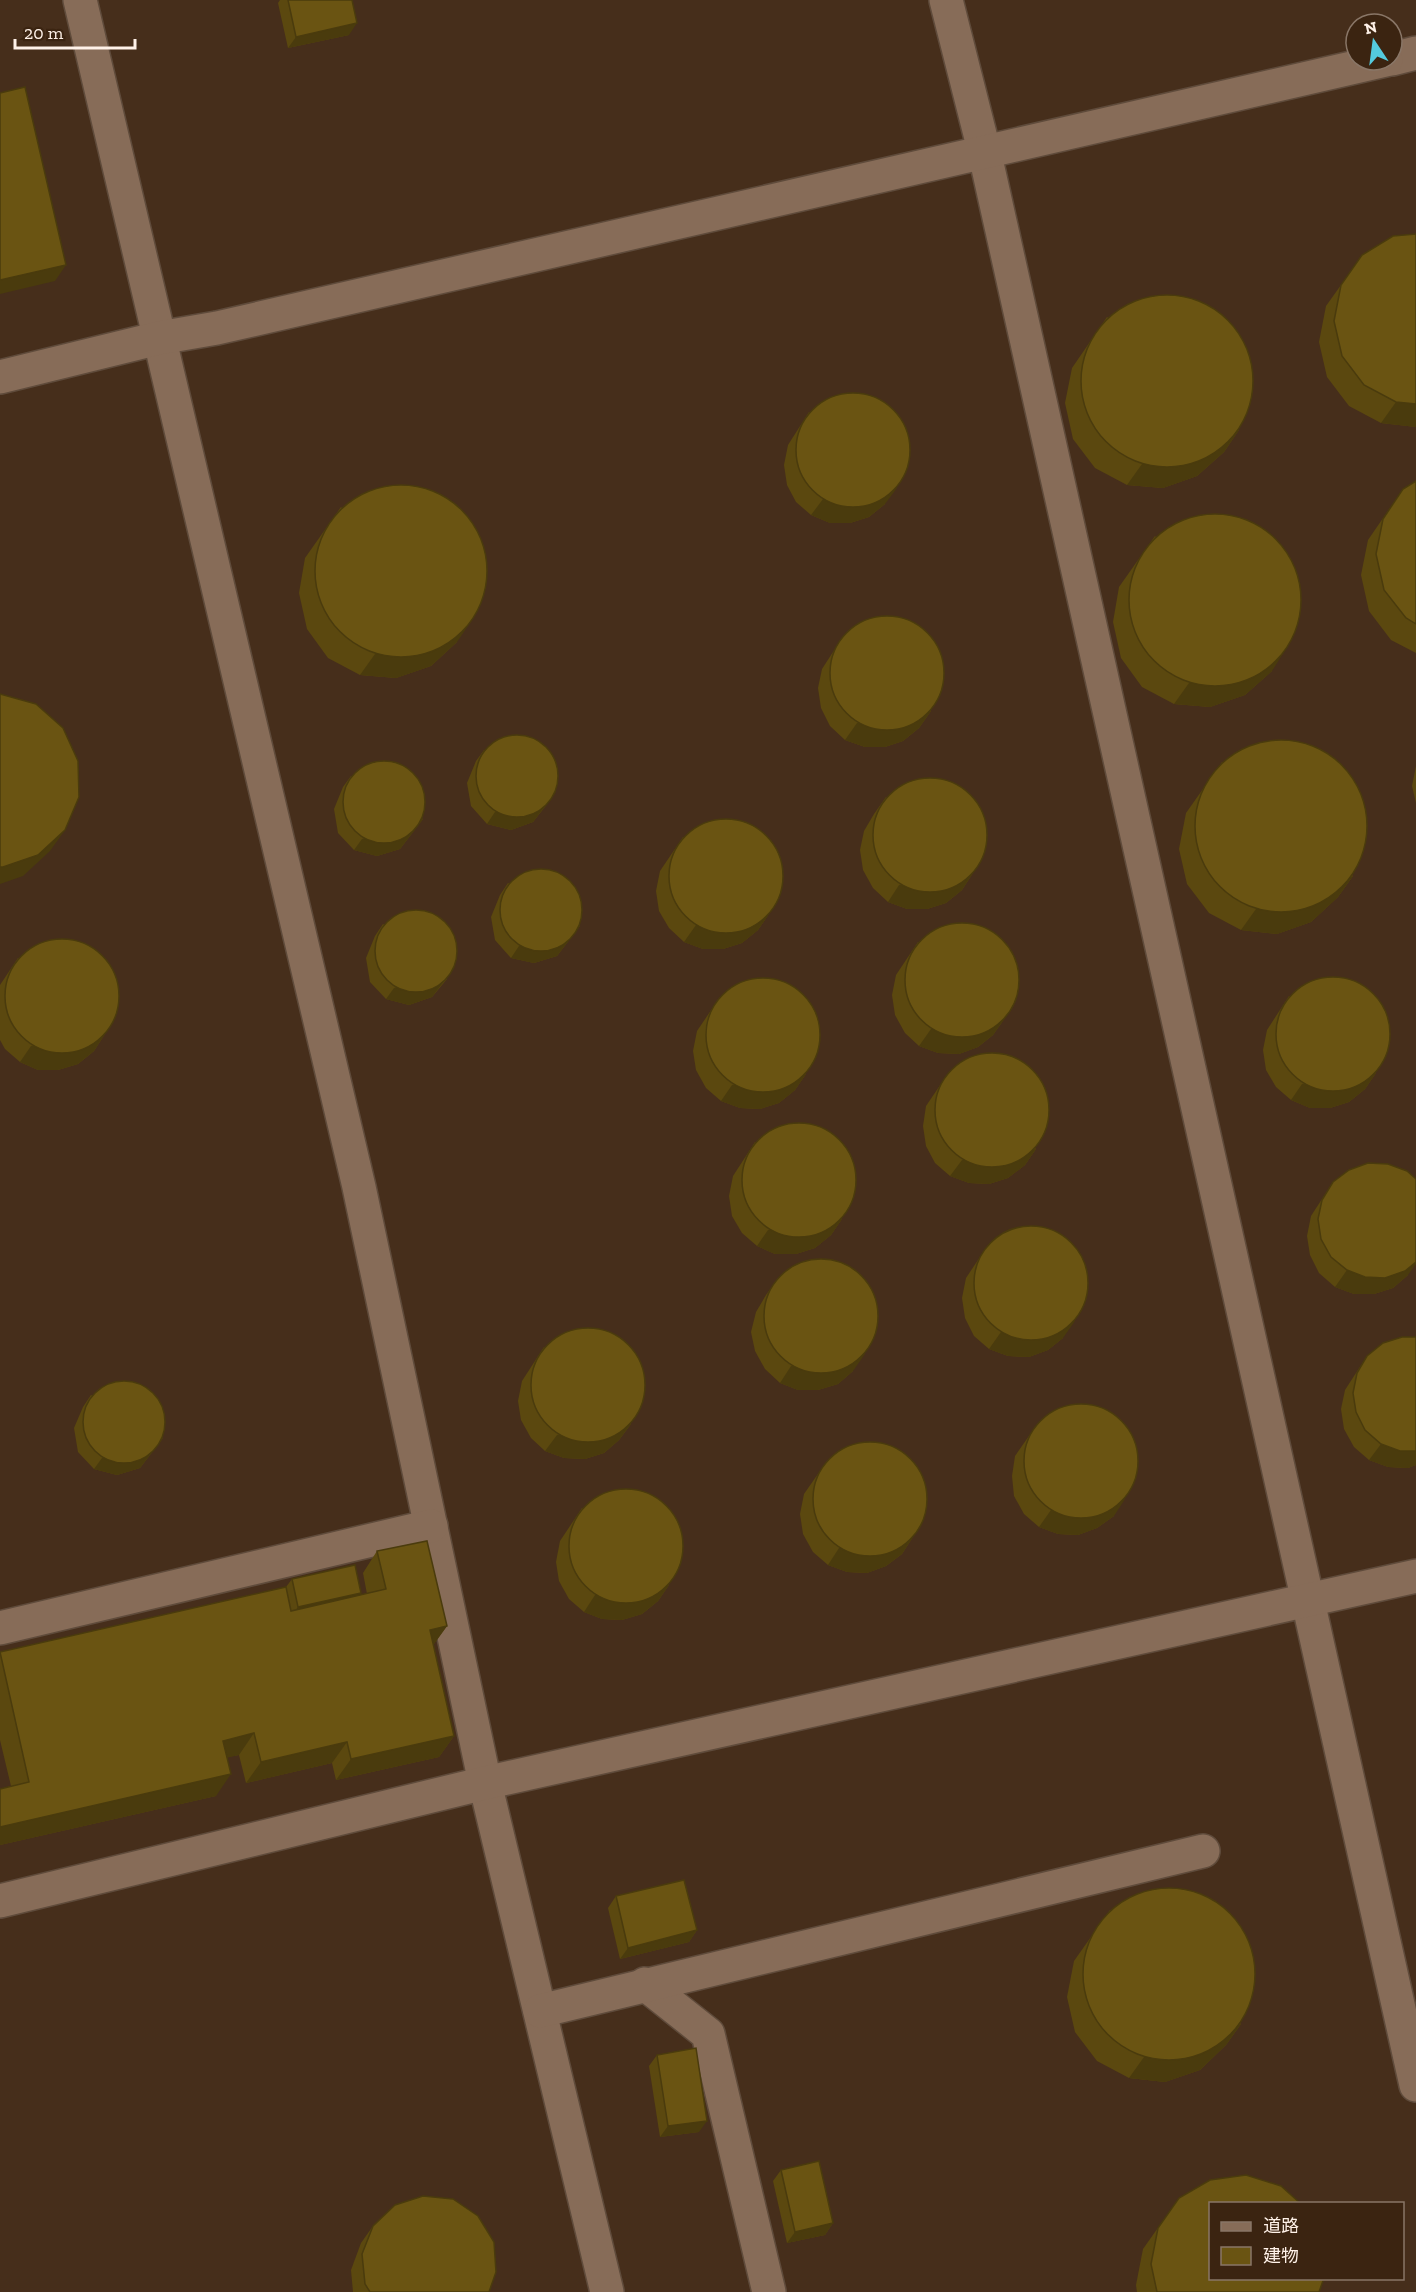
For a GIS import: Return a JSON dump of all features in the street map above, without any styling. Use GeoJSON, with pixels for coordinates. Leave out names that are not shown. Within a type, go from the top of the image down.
{"type":"FeatureCollection","features":[{"type":"Feature","properties":{"kind":"lane"},"geometry":{"type":"LineString","coordinates":[[80,0],[359,1187],[485,1783],[607,2292]]}},
{"type":"Feature","properties":{"kind":"lane"},"geometry":{"type":"LineString","coordinates":[[946,0],[984,150],[1416,2085]]}},
{"type":"Feature","properties":{"kind":"lane"},"geometry":{"type":"LineString","coordinates":[[0,377],[159,338],[217,328],[984,150],[1344,69]]}},
{"type":"Feature","properties":{"kind":"lane"},"geometry":{"type":"LineString","coordinates":[[0,1628],[430,1526]]}},
{"type":"Feature","properties":{"kind":"lane"},"geometry":{"type":"LineString","coordinates":[[0,1900],[485,1783],[1416,1576]]}},
{"type":"Feature","properties":{"kind":"lane"},"geometry":{"type":"LineString","coordinates":[[540,2011],[1203,1851]]}},
{"type":"Feature","properties":{"kind":"lane"},"geometry":{"type":"LineString","coordinates":[[645,1984],[708,2034],[769,2292]]}},
{"type":"Feature","properties":{"kind":"building"},"geometry":{"type":"Polygon","coordinates":[[[288,0],[352,0],[357,23],[296,37],[288,0]]]}},
{"type":"Feature","properties":{"kind":"building"},"geometry":{"type":"Polygon","coordinates":[[[25,87],[66,265],[0,280],[0,93],[25,87]]]}},
{"type":"Feature","properties":{"kind":"building"},"geometry":{"type":"Polygon","coordinates":[[[1416,234],[1416,404],[1396,402],[1364,385],[1342,356],[1334,321],[1341,285],[1362,255],[1393,236],[1416,234]]]}},
{"type":"Feature","properties":{"kind":"building"},"geometry":{"type":"Polygon","coordinates":[[[1167,295],[1200,302],[1215,309],[1228,320],[1239,333],[1246,348],[1253,381],[1246,414],[1239,429],[1228,442],[1215,453],[1200,460],[1167,467],[1134,460],[1119,453],[1106,442],[1095,429],[1088,414],[1081,381],[1088,348],[1095,333],[1106,320],[1119,309],[1134,302],[1167,295]]]}},
{"type":"Feature","properties":{"kind":"building"},"geometry":{"type":"Polygon","coordinates":[[[853,393],[875,397],[894,409],[906,428],[910,450],[906,472],[894,491],[875,503],[853,507],[831,503],[812,491],[800,472],[796,450],[800,428],[812,409],[831,397],[853,393]]]}},
{"type":"Feature","properties":{"kind":"building"},"geometry":{"type":"Polygon","coordinates":[[[1416,481],[1416,624],[1406,618],[1384,590],[1376,554],[1383,519],[1403,489],[1416,481]]]}},
{"type":"Feature","properties":{"kind":"building"},"geometry":{"type":"Polygon","coordinates":[[[401,485],[434,492],[462,510],[480,538],[487,571],[480,604],[462,632],[434,650],[401,657],[368,650],[340,632],[322,604],[315,571],[322,538],[340,510],[368,492],[401,485]]]}},
{"type":"Feature","properties":{"kind":"building"},"geometry":{"type":"Polygon","coordinates":[[[1215,514],[1248,520],[1263,528],[1276,539],[1287,552],[1295,567],[1301,600],[1295,633],[1287,648],[1276,661],[1263,672],[1248,680],[1215,686],[1182,680],[1167,672],[1154,661],[1143,648],[1135,633],[1129,600],[1135,567],[1143,552],[1154,539],[1167,528],[1182,520],[1215,514]]]}},
{"type":"Feature","properties":{"kind":"building"},"geometry":{"type":"Polygon","coordinates":[[[887,616],[909,620],[928,632],[940,651],[944,673],[940,695],[928,714],[909,726],[887,730],[865,726],[846,714],[834,695],[830,673],[834,651],[846,632],[865,620],[887,616]]]}},
{"type":"Feature","properties":{"kind":"building"},"geometry":{"type":"Polygon","coordinates":[[[0,694],[36,704],[63,728],[78,761],[79,797],[65,830],[38,855],[3,867],[0,867],[0,694]]]}},
{"type":"Feature","properties":{"kind":"building"},"geometry":{"type":"Polygon","coordinates":[[[517,735],[533,738],[546,747],[555,760],[558,776],[555,792],[546,805],[533,814],[517,817],[501,814],[488,805],[479,792],[476,776],[479,760],[488,747],[501,738],[517,735]]]}},
{"type":"Feature","properties":{"kind":"building"},"geometry":{"type":"Polygon","coordinates":[[[1281,740],[1314,747],[1329,754],[1342,765],[1353,778],[1360,793],[1367,826],[1360,859],[1353,874],[1342,887],[1329,898],[1314,905],[1281,912],[1248,905],[1233,898],[1220,887],[1209,874],[1202,859],[1195,826],[1202,793],[1209,778],[1220,765],[1233,754],[1248,747],[1281,740]]]}},
{"type":"Feature","properties":{"kind":"building"},"geometry":{"type":"Polygon","coordinates":[[[384,761],[400,764],[413,773],[422,786],[425,802],[422,818],[413,831],[400,840],[384,843],[368,840],[355,831],[346,818],[343,802],[346,786],[355,773],[368,764],[384,761]]]}},
{"type":"Feature","properties":{"kind":"building"},"geometry":{"type":"Polygon","coordinates":[[[930,778],[952,782],[971,794],[983,813],[987,835],[983,857],[971,876],[952,888],[930,892],[908,888],[889,876],[877,857],[873,835],[877,813],[889,794],[908,782],[930,778]]]}},
{"type":"Feature","properties":{"kind":"building"},"geometry":{"type":"Polygon","coordinates":[[[726,819],[748,823],[767,835],[779,854],[783,876],[779,898],[767,917],[748,929],[726,933],[704,929],[685,917],[673,898],[669,876],[673,854],[685,835],[704,823],[726,819]]]}},
{"type":"Feature","properties":{"kind":"building"},"geometry":{"type":"Polygon","coordinates":[[[541,869],[557,872],[570,881],[579,894],[582,910],[579,926],[570,939],[557,948],[541,951],[525,948],[512,939],[503,926],[500,910],[503,894],[512,881],[525,872],[541,869]]]}},
{"type":"Feature","properties":{"kind":"building"},"geometry":{"type":"Polygon","coordinates":[[[416,910],[432,913],[445,922],[454,935],[457,951],[454,967],[445,980],[432,989],[416,992],[400,989],[387,980],[378,967],[375,951],[378,935],[387,922],[400,913],[416,910]]]}},
{"type":"Feature","properties":{"kind":"building"},"geometry":{"type":"Polygon","coordinates":[[[962,923],[984,927],[1003,939],[1015,958],[1019,980],[1015,1002],[1003,1021],[984,1033],[962,1037],[940,1033],[921,1021],[909,1002],[905,980],[909,958],[921,939],[940,927],[962,923]]]}},
{"type":"Feature","properties":{"kind":"building"},"geometry":{"type":"Polygon","coordinates":[[[62,939],[84,943],[103,955],[115,974],[119,996],[115,1018],[103,1037],[84,1049],[62,1053],[40,1049],[21,1037],[9,1018],[5,996],[9,974],[21,955],[40,943],[62,939]]]}},
{"type":"Feature","properties":{"kind":"building"},"geometry":{"type":"Polygon","coordinates":[[[1333,977],[1355,981],[1374,993],[1386,1012],[1390,1034],[1386,1056],[1374,1075],[1355,1087],[1333,1091],[1311,1087],[1292,1075],[1280,1056],[1276,1034],[1280,1012],[1292,993],[1311,981],[1333,977]]]}},
{"type":"Feature","properties":{"kind":"building"},"geometry":{"type":"Polygon","coordinates":[[[763,978],[785,982],[804,994],[816,1013],[820,1035],[816,1057],[804,1076],[785,1088],[763,1092],[741,1088],[722,1076],[710,1057],[706,1035],[710,1013],[722,994],[741,982],[763,978]]]}},
{"type":"Feature","properties":{"kind":"building"},"geometry":{"type":"Polygon","coordinates":[[[992,1053],[1014,1057],[1033,1069],[1045,1088],[1049,1110],[1045,1132],[1033,1151],[1014,1163],[992,1167],[970,1163],[951,1151],[939,1132],[935,1110],[939,1088],[951,1069],[970,1057],[992,1053]]]}},
{"type":"Feature","properties":{"kind":"building"},"geometry":{"type":"Polygon","coordinates":[[[799,1123],[821,1127],[840,1139],[852,1158],[856,1180],[852,1202],[840,1221],[821,1233],[799,1237],[777,1233],[758,1221],[746,1202],[742,1180],[746,1158],[758,1139],[777,1127],[799,1123]]]}},
{"type":"Feature","properties":{"kind":"building"},"geometry":{"type":"Polygon","coordinates":[[[1368,1163],[1388,1164],[1407,1171],[1416,1179],[1416,1262],[1405,1271],[1385,1278],[1365,1277],[1347,1270],[1331,1257],[1321,1239],[1318,1219],[1322,1200],[1333,1182],[1349,1170],[1368,1163]]]}},
{"type":"Feature","properties":{"kind":"building"},"geometry":{"type":"Polygon","coordinates":[[[1031,1226],[1053,1230],[1072,1242],[1084,1261],[1088,1283],[1084,1305],[1072,1324],[1053,1336],[1031,1340],[1009,1336],[990,1324],[978,1305],[974,1283],[978,1261],[990,1242],[1009,1230],[1031,1226]]]}},
{"type":"Feature","properties":{"kind":"building"},"geometry":{"type":"Polygon","coordinates":[[[821,1259],[843,1263],[862,1275],[874,1294],[878,1316],[874,1338],[862,1357],[843,1369],[821,1373],[799,1369],[780,1357],[768,1338],[764,1316],[768,1294],[780,1275],[799,1263],[821,1259]]]}},
{"type":"Feature","properties":{"kind":"building"},"geometry":{"type":"Polygon","coordinates":[[[588,1328],[610,1332],[629,1344],[641,1363],[645,1385],[641,1407],[629,1426],[610,1438],[588,1442],[566,1438],[547,1426],[535,1407],[531,1385],[535,1363],[547,1344],[566,1332],[588,1328]]]}},
{"type":"Feature","properties":{"kind":"building"},"geometry":{"type":"Polygon","coordinates":[[[1402,1337],[1416,1337],[1416,1451],[1400,1451],[1381,1444],[1365,1430],[1356,1412],[1353,1393],[1357,1373],[1367,1356],[1383,1343],[1402,1337]]]}},
{"type":"Feature","properties":{"kind":"building"},"geometry":{"type":"Polygon","coordinates":[[[124,1381],[140,1384],[153,1393],[162,1406],[165,1422],[162,1438],[153,1451],[140,1460],[124,1463],[108,1460],[95,1451],[86,1438],[83,1422],[86,1406],[95,1393],[108,1384],[124,1381]]]}},
{"type":"Feature","properties":{"kind":"building"},"geometry":{"type":"Polygon","coordinates":[[[1081,1404],[1103,1408],[1122,1420],[1134,1439],[1138,1461],[1134,1483],[1122,1502],[1103,1514],[1081,1518],[1059,1514],[1040,1502],[1028,1483],[1024,1461],[1028,1439],[1040,1420],[1059,1408],[1081,1404]]]}},
{"type":"Feature","properties":{"kind":"building"},"geometry":{"type":"Polygon","coordinates":[[[870,1442],[892,1446],[911,1458],[923,1477],[927,1499],[923,1521],[911,1540],[892,1552],[870,1556],[848,1552],[829,1540],[817,1521],[813,1499],[817,1477],[829,1458],[848,1446],[870,1442]]]}},
{"type":"Feature","properties":{"kind":"building"},"geometry":{"type":"Polygon","coordinates":[[[626,1489],[648,1493],[667,1505],[679,1524],[683,1546],[679,1568],[667,1587],[648,1599],[626,1603],[604,1599],[585,1587],[573,1568],[569,1546],[573,1524],[585,1505],[604,1493],[626,1489]]]}},
{"type":"Feature","properties":{"kind":"building"},"geometry":{"type":"Polygon","coordinates":[[[427,1541],[447,1626],[430,1630],[454,1736],[351,1759],[347,1742],[261,1762],[254,1733],[223,1741],[231,1774],[0,1827],[0,1789],[29,1782],[0,1652],[286,1587],[291,1611],[386,1589],[377,1551],[427,1541]]]}},
{"type":"Feature","properties":{"kind":"building"},"geometry":{"type":"Polygon","coordinates":[[[355,1565],[361,1593],[298,1607],[292,1579],[355,1565]]]}},
{"type":"Feature","properties":{"kind":"building"},"geometry":{"type":"Polygon","coordinates":[[[684,1880],[697,1930],[628,1948],[616,1896],[684,1880]]]}},
{"type":"Feature","properties":{"kind":"building"},"geometry":{"type":"Polygon","coordinates":[[[1169,1888],[1202,1895],[1217,1902],[1230,1913],[1241,1926],[1248,1941],[1255,1974],[1248,2007],[1241,2022],[1230,2035],[1217,2046],[1202,2053],[1169,2060],[1136,2053],[1121,2046],[1108,2035],[1097,2022],[1090,2007],[1083,1974],[1090,1941],[1097,1926],[1108,1913],[1121,1902],[1136,1895],[1169,1888]]]}},
{"type":"Feature","properties":{"kind":"building"},"geometry":{"type":"Polygon","coordinates":[[[696,2048],[707,2121],[668,2126],[657,2055],[696,2048]]]}},
{"type":"Feature","properties":{"kind":"building"},"geometry":{"type":"Polygon","coordinates":[[[819,2161],[833,2223],[795,2232],[781,2170],[819,2161]]]}},
{"type":"Feature","properties":{"kind":"building"},"geometry":{"type":"Polygon","coordinates":[[[1246,2175],[1281,2186],[1299,2202],[1209,2202],[1209,2280],[1323,2280],[1319,2292],[1157,2292],[1151,2264],[1158,2228],[1179,2198],[1210,2180],[1246,2175]]]}},
{"type":"Feature","properties":{"kind":"building"},"geometry":{"type":"Polygon","coordinates":[[[423,2196],[453,2199],[478,2216],[494,2242],[496,2272],[489,2292],[370,2292],[365,2284],[362,2254],[373,2226],[395,2205],[423,2196]]]}}]}
